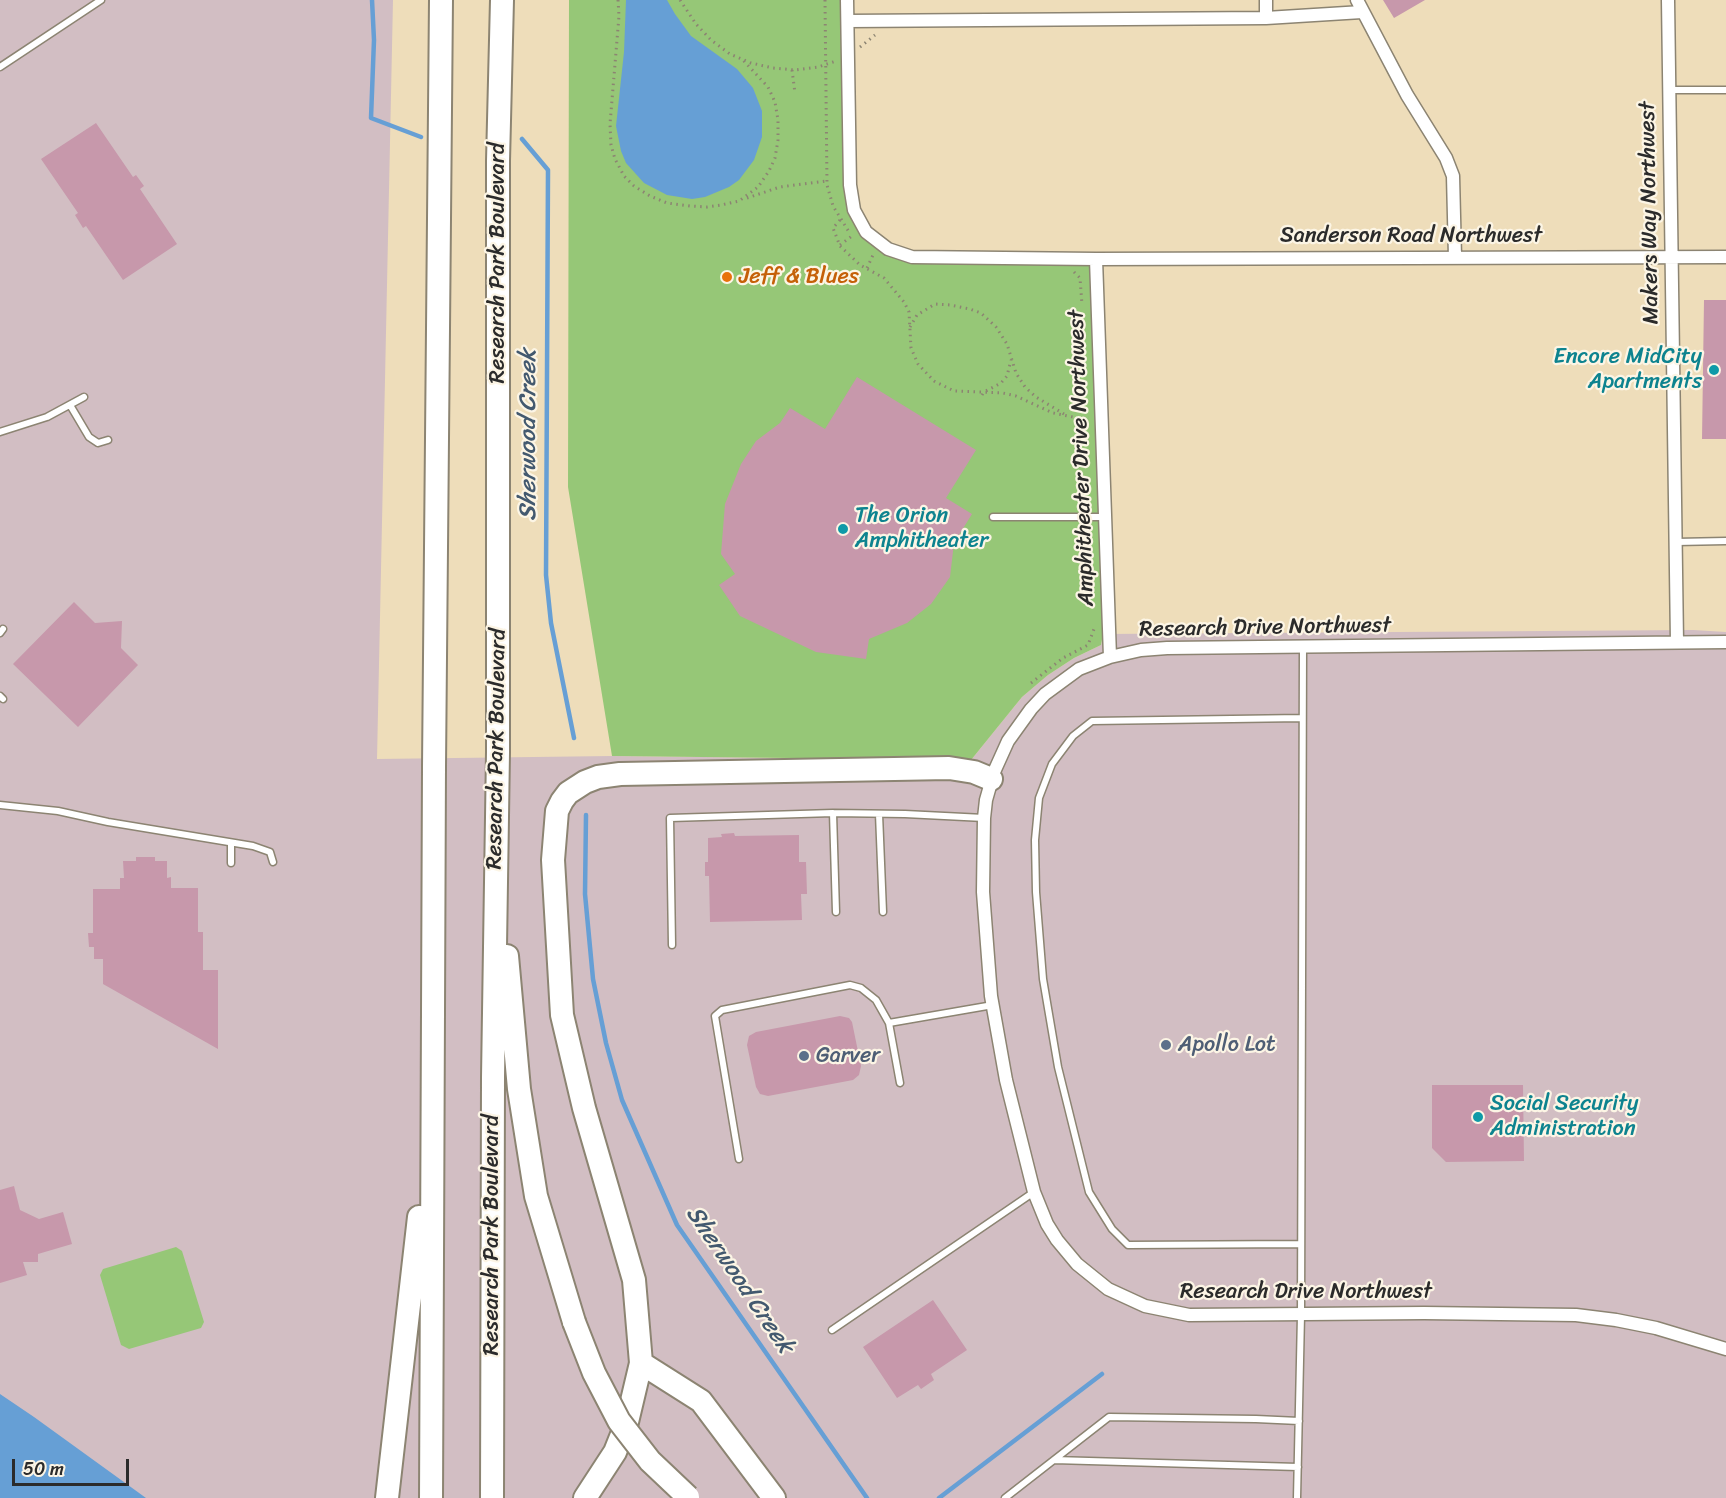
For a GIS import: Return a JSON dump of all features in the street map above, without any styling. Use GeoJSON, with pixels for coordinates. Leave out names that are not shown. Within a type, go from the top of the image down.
{"type":"FeatureCollection","features":[{"type":"Feature","properties":{"kind":"highway"},"geometry":{"type":"LineString","coordinates":[[430,1498],[441,0]]}},
{"type":"Feature","properties":{"kind":"highway","name":"Research Park Boulevard"},"geometry":{"type":"LineString","coordinates":[[492,1498],[499,469],[498,161],[502,0]]}},
{"type":"Feature","properties":{"kind":"highway"},"geometry":{"type":"LineString","coordinates":[[585,1498],[615,1452],[627,1422],[641,1363],[633,1280],[584,1108],[562,1015],[553,860],[557,811],[562,801],[568,793],[585,782],[598,777],[621,774],[949,768],[974,772],[992,779]]}},
{"type":"Feature","properties":{"kind":"highway"},"geometry":{"type":"LineString","coordinates":[[496,839],[519,1089],[536,1196],[574,1322],[594,1373],[619,1421],[650,1461],[689,1498]]}},
{"type":"Feature","properties":{"kind":"highway"},"geometry":{"type":"LineString","coordinates":[[387,1498],[432,1094]]}},
{"type":"Feature","properties":{"kind":"highway"},"geometry":{"type":"LineString","coordinates":[[641,1363],[701,1401],[774,1498]]}},
{"type":"Feature","properties":{"kind":"street","name":"Sanderson Road Northwest"},"geometry":{"type":"LineString","coordinates":[[848,0],[850,185],[854,210],[866,232],[888,249],[912,257],[1096,259],[1726,257]]}},
{"type":"Feature","properties":{"kind":"street"},"geometry":{"type":"LineString","coordinates":[[1266,0],[1266,18]]}},
{"type":"Feature","properties":{"kind":"street"},"geometry":{"type":"LineString","coordinates":[[1357,0],[1407,95],[1446,158],[1453,176],[1455,257]]}},
{"type":"Feature","properties":{"kind":"street","name":"Makers Way Northwest"},"geometry":{"type":"LineString","coordinates":[[1668,0],[1677,642]]}},
{"type":"Feature","properties":{"kind":"street"},"geometry":{"type":"LineString","coordinates":[[848,21],[1266,18],[1362,12]]}},
{"type":"Feature","properties":{"kind":"street","name":"Amphitheater Drive Northwest"},"geometry":{"type":"LineString","coordinates":[[1096,259],[1110,657]]}},
{"type":"Feature","properties":{"kind":"street","name":"Research Drive Northwest"},"geometry":{"type":"LineString","coordinates":[[1726,642],[1167,648],[1141,650],[1110,657],[1079,669],[1045,694],[1008,741],[992,779],[984,819],[983,892],[993,1005],[1006,1080],[1034,1192],[1047,1224],[1077,1264],[1108,1289],[1158,1311],[1189,1316],[1424,1313],[1576,1315],[1656,1328],[1726,1349]]}},
{"type":"Feature","properties":{"kind":"lane"},"geometry":{"type":"LineString","coordinates":[[0,67],[101,0]]}},
{"type":"Feature","properties":{"kind":"lane"},"geometry":{"type":"LineString","coordinates":[[1669,90],[1726,90]]}},
{"type":"Feature","properties":{"kind":"lane"},"geometry":{"type":"LineString","coordinates":[[0,432],[47,417],[84,397]]}},
{"type":"Feature","properties":{"kind":"lane"},"geometry":{"type":"LineString","coordinates":[[70,405],[89,437],[98,443],[108,440]]}},
{"type":"Feature","properties":{"kind":"lane"},"geometry":{"type":"LineString","coordinates":[[993,517],[1105,517]]}},
{"type":"Feature","properties":{"kind":"lane"},"geometry":{"type":"LineString","coordinates":[[1676,542],[1726,541]]}},
{"type":"Feature","properties":{"kind":"lane"},"geometry":{"type":"LineString","coordinates":[[1297,1498],[1301,1315],[1303,647]]}},
{"type":"Feature","properties":{"kind":"lane"},"geometry":{"type":"LineString","coordinates":[[1301,1244],[1128,1245],[1112,1229],[1089,1192],[1058,1067],[1043,979],[1036,892],[1035,840],[1039,798],[1052,764],[1073,736],[1092,721],[1302,718]]}},
{"type":"Feature","properties":{"kind":"lane"},"geometry":{"type":"LineString","coordinates":[[0,806],[58,811],[253,846],[270,852],[273,862]]}},
{"type":"Feature","properties":{"kind":"lane"},"geometry":{"type":"LineString","coordinates":[[672,945],[670,818],[833,813],[984,819]]}},
{"type":"Feature","properties":{"kind":"lane"},"geometry":{"type":"LineString","coordinates":[[833,813],[836,912]]}},
{"type":"Feature","properties":{"kind":"lane"},"geometry":{"type":"LineString","coordinates":[[879,814],[883,912]]}},
{"type":"Feature","properties":{"kind":"lane"},"geometry":{"type":"LineString","coordinates":[[231,843],[231,863]]}},
{"type":"Feature","properties":{"kind":"lane"},"geometry":{"type":"LineString","coordinates":[[739,1160],[715,1016],[722,1010],[850,985],[861,988],[876,1000],[889,1023],[900,1083]]}},
{"type":"Feature","properties":{"kind":"lane"},"geometry":{"type":"LineString","coordinates":[[889,1023],[993,1005]]}},
{"type":"Feature","properties":{"kind":"lane"},"geometry":{"type":"LineString","coordinates":[[832,1330],[1034,1192]]}},
{"type":"Feature","properties":{"kind":"lane"},"geometry":{"type":"LineString","coordinates":[[1005,1498],[1108,1417],[1299,1421]]}},
{"type":"Feature","properties":{"kind":"lane"},"geometry":{"type":"LineString","coordinates":[[1053,1460],[1298,1467]]}},
{"type":"Feature","properties":{"kind":"path"},"geometry":{"type":"LineString","coordinates":[[618,0],[619,16],[610,124],[611,145],[624,176],[634,186],[667,203],[707,207],[740,201],[759,192],[780,187],[826,181]]}},
{"type":"Feature","properties":{"kind":"path"},"geometry":{"type":"LineString","coordinates":[[680,0],[696,24],[730,54],[773,69],[792,70],[825,64],[859,49],[875,35]]}},
{"type":"Feature","properties":{"kind":"path"},"geometry":{"type":"LineString","coordinates":[[825,0],[826,181],[832,206],[856,241]]}},
{"type":"Feature","properties":{"kind":"path"},"geometry":{"type":"LineString","coordinates":[[740,201],[758,188],[769,171],[775,158],[778,140],[775,102],[768,87],[742,59]]}},
{"type":"Feature","properties":{"kind":"path"},"geometry":{"type":"LineString","coordinates":[[792,70],[795,93]]}},
{"type":"Feature","properties":{"kind":"path"},"geometry":{"type":"LineString","coordinates":[[840,220],[832,228],[840,245],[860,265],[884,278],[897,290],[909,312],[909,339],[914,357],[934,381],[954,391],[983,393],[995,391],[1016,396],[1053,413],[1072,417],[1090,417]]}},
{"type":"Feature","properties":{"kind":"path"},"geometry":{"type":"LineString","coordinates":[[840,245],[852,236]]}},
{"type":"Feature","properties":{"kind":"path"},"geometry":{"type":"LineString","coordinates":[[867,251],[879,259]]}},
{"type":"Feature","properties":{"kind":"path"},"geometry":{"type":"LineString","coordinates":[[867,268],[873,255]]}},
{"type":"Feature","properties":{"kind":"path"},"geometry":{"type":"LineString","coordinates":[[1073,272],[1080,278],[1083,312]]}},
{"type":"Feature","properties":{"kind":"path"},"geometry":{"type":"LineString","coordinates":[[909,330],[917,315],[928,307],[943,304],[970,309],[981,314],[996,327],[1008,344],[1016,373],[1030,393],[1072,417]]}},
{"type":"Feature","properties":{"kind":"path"},"geometry":{"type":"LineString","coordinates":[[983,393],[1007,376],[1011,358]]}},
{"type":"Feature","properties":{"kind":"path"},"geometry":{"type":"LineString","coordinates":[[1030,683],[1063,658],[1088,645],[1095,629]]}},
{"type":"Feature","properties":{"kind":"shaded area"},"geometry":{"type":"Polygon","coordinates":[[[0,0],[393,0],[377,759],[612,756],[971,760],[1022,697],[1048,675],[1074,658],[1101,645],[1103,634],[1693,630],[1726,632],[1726,1498],[0,1498],[0,0]]]}},
{"type":"Feature","properties":{"kind":"green space"},"geometry":{"type":"Polygon","coordinates":[[[569,0],[849,0],[850,185],[866,232],[912,257],[1096,259],[1109,628],[1103,634],[1101,645],[1074,658],[1048,675],[1022,697],[971,760],[612,756],[568,487],[569,0]]]}},
{"type":"Feature","properties":{"kind":"green space"},"geometry":{"type":"Polygon","coordinates":[[[176,1247],[182,1251],[204,1322],[201,1328],[129,1349],[121,1345],[100,1275],[103,1269],[176,1247]]]}},
{"type":"Feature","properties":{"kind":"water"},"geometry":{"type":"Polygon","coordinates":[[[626,0],[667,0],[691,36],[737,69],[753,88],[762,111],[762,137],[754,160],[739,180],[729,187],[705,197],[692,199],[667,195],[644,183],[626,163],[616,126],[624,52],[626,0]]]}},
{"type":"Feature","properties":{"kind":"water"},"geometry":{"type":"Polygon","coordinates":[[[0,1394],[34,1417],[146,1498],[0,1498],[0,1394]]]}},
{"type":"Feature","properties":{"kind":"building"},"geometry":{"type":"Polygon","coordinates":[[[1383,0],[1425,0],[1394,18],[1383,0]]]}},
{"type":"Feature","properties":{"kind":"building"},"geometry":{"type":"Polygon","coordinates":[[[96,123],[133,177],[136,175],[144,186],[140,189],[177,244],[123,280],[86,226],[83,228],[75,215],[78,213],[41,159],[96,123]]]}},
{"type":"Feature","properties":{"kind":"building","name":"Encore MidCity Apartments"},"geometry":{"type":"Polygon","coordinates":[[[1704,300],[1726,300],[1726,439],[1702,439],[1704,300]]]}},
{"type":"Feature","properties":{"kind":"building","name":"The Orion Amphitheater"},"geometry":{"type":"Polygon","coordinates":[[[857,377],[976,450],[946,498],[972,514],[954,543],[950,577],[931,604],[907,623],[869,639],[866,659],[816,652],[740,616],[719,585],[735,574],[721,554],[725,504],[741,464],[756,441],[780,423],[790,408],[825,429],[857,377]]]}},
{"type":"Feature","properties":{"kind":"building"},"geometry":{"type":"Polygon","coordinates":[[[74,602],[95,623],[122,621],[121,648],[138,665],[78,727],[13,664],[74,602]]]}},
{"type":"Feature","properties":{"kind":"building"},"geometry":{"type":"Polygon","coordinates":[[[734,833],[735,836],[799,835],[799,862],[806,862],[807,894],[801,894],[802,920],[710,922],[709,876],[705,876],[705,862],[708,862],[708,838],[734,833]]]}},
{"type":"Feature","properties":{"kind":"building"},"geometry":{"type":"Polygon","coordinates":[[[136,857],[155,857],[155,861],[167,861],[167,878],[171,877],[171,888],[198,888],[198,932],[203,932],[203,970],[218,970],[218,1049],[103,984],[103,959],[94,959],[94,947],[89,947],[88,933],[93,933],[93,889],[120,889],[120,878],[124,878],[123,861],[136,861],[136,857]]]}},
{"type":"Feature","properties":{"kind":"building","name":"Garver"},"geometry":{"type":"Polygon","coordinates":[[[840,1016],[849,1018],[852,1022],[861,1066],[859,1075],[853,1080],[768,1096],[760,1094],[756,1087],[747,1045],[749,1036],[756,1032],[840,1016]]]}},
{"type":"Feature","properties":{"kind":"building","name":"Social Security Administration"},"geometry":{"type":"Polygon","coordinates":[[[1432,1085],[1523,1085],[1524,1161],[1446,1162],[1432,1148],[1432,1085]]]}},
{"type":"Feature","properties":{"kind":"building"},"geometry":{"type":"Polygon","coordinates":[[[14,1186],[20,1210],[39,1219],[63,1212],[72,1244],[38,1254],[38,1262],[23,1262],[27,1275],[0,1283],[0,1190],[14,1186]]]}},
{"type":"Feature","properties":{"kind":"building"},"geometry":{"type":"Polygon","coordinates":[[[933,1300],[967,1350],[931,1374],[934,1380],[921,1389],[918,1385],[897,1398],[863,1347],[933,1300]]]}},
{"type":"Feature","properties":{"kind":"waterway","name":"Sherwood Creek"},"geometry":{"type":"LineString","coordinates":[[372,0],[374,40],[371,118],[421,137]]}},
{"type":"Feature","properties":{"kind":"waterway","name":"Sherwood Creek"},"geometry":{"type":"LineString","coordinates":[[522,139],[548,170],[546,575],[551,623],[574,738]]}},
{"type":"Feature","properties":{"kind":"waterway","name":"Sherwood Creek"},"geometry":{"type":"LineString","coordinates":[[586,815],[585,894],[593,979],[606,1043],[622,1100],[677,1225],[867,1498]]}},
{"type":"Feature","properties":{"kind":"waterway"},"geometry":{"type":"LineString","coordinates":[[939,1498],[1102,1374]]}},
{"type":"Feature","properties":{"kind":"place","name":"Jeff & Blues"},"geometry":{"type":"Point","coordinates":[727,277]}},
{"type":"Feature","properties":{"kind":"place","name":"Encore MidCity Apartments"},"geometry":{"type":"Point","coordinates":[1714,370]}},
{"type":"Feature","properties":{"kind":"place","name":"The Orion Amphitheater"},"geometry":{"type":"Point","coordinates":[843,529]}},
{"type":"Feature","properties":{"kind":"place","name":"Apollo Lot"},"geometry":{"type":"Point","coordinates":[1166,1045]}},
{"type":"Feature","properties":{"kind":"place","name":"Garver"},"geometry":{"type":"Point","coordinates":[804,1056]}},
{"type":"Feature","properties":{"kind":"place","name":"Social Security Administration"},"geometry":{"type":"Point","coordinates":[1478,1117]}}]}
